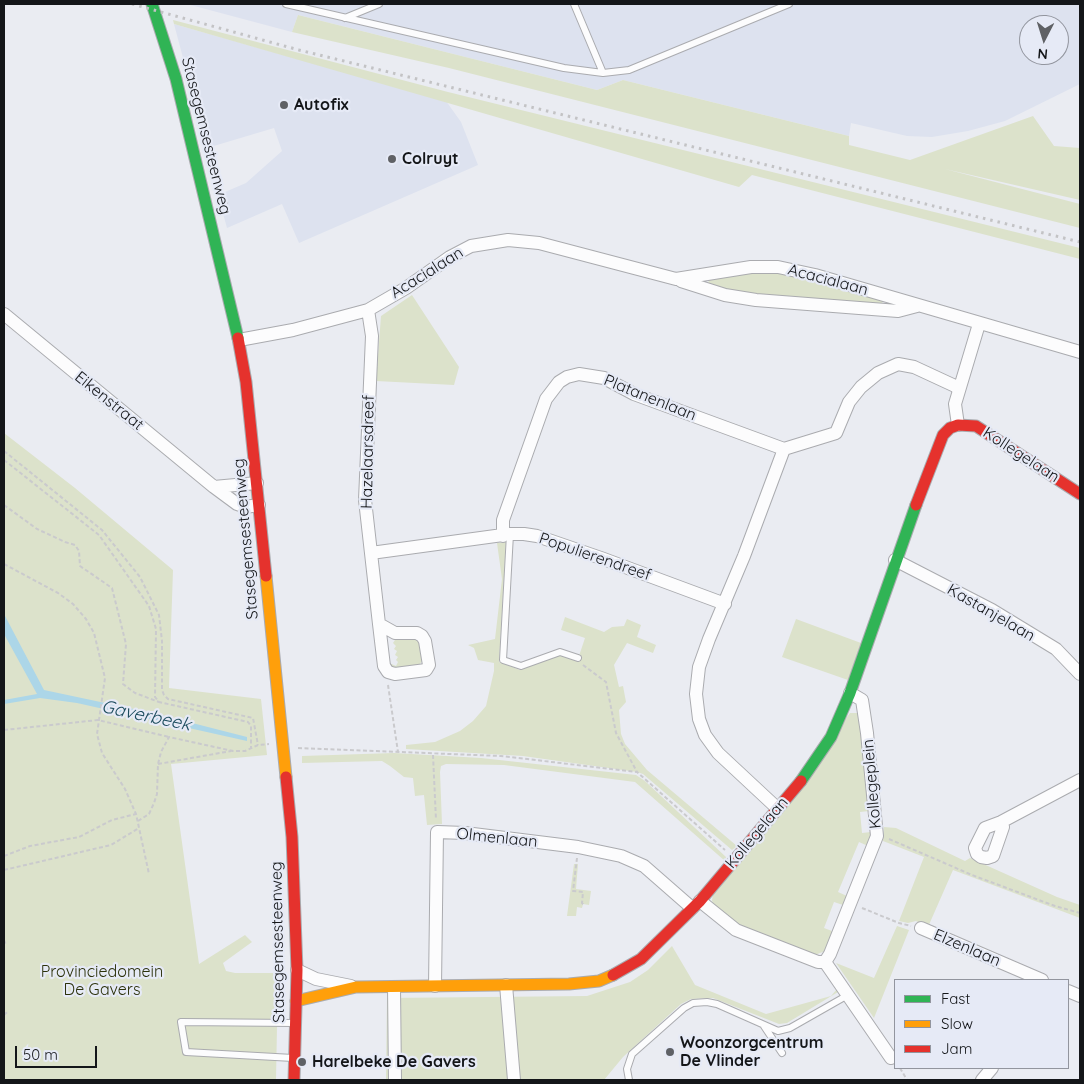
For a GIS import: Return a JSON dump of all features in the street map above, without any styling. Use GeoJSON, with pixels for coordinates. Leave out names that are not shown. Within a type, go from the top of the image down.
{"type":"FeatureCollection","features":[{"type":"Feature","properties":{"kind":"street","name":"Stasegemsesteenweg"},"geometry":{"type":"LineString","coordinates":[[152,5],[176,79],[239,340],[257,483],[292,837],[297,970],[294,1080]]}},
{"type":"Feature","properties":{"kind":"street","name":"Acacialaan"},"geometry":{"type":"LineString","coordinates":[[239,340],[293,330],[368,310],[406,288],[450,257],[471,246],[508,240],[539,242],[612,264],[676,279],[724,295],[756,300],[898,311],[918,306]]}},
{"type":"Feature","properties":{"kind":"street","name":"Acacialaan"},"geometry":{"type":"LineString","coordinates":[[676,279],[751,267],[778,267],[815,275],[1080,352]]}},
{"type":"Feature","properties":{"kind":"street","name":"Hazelaarsdreef"},"geometry":{"type":"LineString","coordinates":[[368,310],[372,336],[364,484],[384,666],[388,672]]}},
{"type":"Feature","properties":{"kind":"street","name":"Eikenstraat"},"geometry":{"type":"LineString","coordinates":[[4,314],[214,487],[237,504],[245,507],[259,505]]}},
{"type":"Feature","properties":{"kind":"street"},"geometry":{"type":"LineString","coordinates":[[958,425],[955,404],[979,324]]}},
{"type":"Feature","properties":{"kind":"street"},"geometry":{"type":"LineString","coordinates":[[777,808],[718,753],[705,735],[699,719],[696,694],[700,667],[784,449],[836,432],[849,402],[860,387],[878,373],[898,364],[914,367],[955,386],[959,390]]}},
{"type":"Feature","properties":{"kind":"street","name":"Platanenlaan"},"geometry":{"type":"LineString","coordinates":[[507,535],[503,520],[546,399],[559,382],[567,377],[578,374],[604,378],[634,394],[784,449]]}},
{"type":"Feature","properties":{"kind":"street","name":"Kollegelaan"},"geometry":{"type":"LineString","coordinates":[[297,970],[316,979],[356,987],[569,984],[599,981],[622,972],[641,959],[696,905],[809,772],[831,737],[850,693],[895,560],[937,445],[950,428],[958,425],[976,426],[1080,494]]}},
{"type":"Feature","properties":{"kind":"street"},"geometry":{"type":"LineString","coordinates":[[214,487],[257,483]]}},
{"type":"Feature","properties":{"kind":"street","name":"Populierendreef"},"geometry":{"type":"LineString","coordinates":[[371,553],[507,535],[537,536],[725,604]]}},
{"type":"Feature","properties":{"kind":"street","name":"Kastanjelaan"},"geometry":{"type":"LineString","coordinates":[[895,560],[992,610],[1056,649],[1080,674]]}},
{"type":"Feature","properties":{"kind":"street"},"geometry":{"type":"LineString","coordinates":[[379,624],[395,633],[417,633],[425,641],[429,665],[426,670],[395,674],[388,672]]}},
{"type":"Feature","properties":{"kind":"street","name":"Kollegeplein"},"geometry":{"type":"LineString","coordinates":[[825,962],[830,954],[849,902],[877,836],[862,700],[850,693]]}},
{"type":"Feature","properties":{"kind":"street"},"geometry":{"type":"LineString","coordinates":[[1001,822],[1080,780]]}},
{"type":"Feature","properties":{"kind":"street","name":"Olmenlaan"},"geometry":{"type":"LineString","coordinates":[[435,986],[437,832],[578,847],[621,856],[644,866],[696,905]]}},
{"type":"Feature","properties":{"kind":"street"},"geometry":{"type":"LineString","coordinates":[[696,905],[736,930],[818,962],[825,962],[894,1060]]}},
{"type":"Feature","properties":{"kind":"street","name":"Elzenlaan"},"geometry":{"type":"LineString","coordinates":[[921,928],[1035,979]]}},
{"type":"Feature","properties":{"kind":"street"},"geometry":{"type":"LineString","coordinates":[[506,985],[514,1080]]}},
{"type":"Feature","properties":{"kind":"street","name":"Kollegelaan"},"geometry":{"type":"LineString","coordinates":[[296,1001],[356,987]]}},
{"type":"Feature","properties":{"kind":"street"},"geometry":{"type":"LineString","coordinates":[[394,987],[395,1080]]}},
{"type":"Feature","properties":{"kind":"street"},"geometry":{"type":"LineString","coordinates":[[982,1080],[991,1069]]}},
{"type":"Feature","properties":{"kind":"lane"},"geometry":{"type":"LineString","coordinates":[[286,4],[564,68],[603,73],[629,70],[789,4]]}},
{"type":"Feature","properties":{"kind":"lane"},"geometry":{"type":"LineString","coordinates":[[344,18],[379,4]]}},
{"type":"Feature","properties":{"kind":"lane"},"geometry":{"type":"LineString","coordinates":[[574,4],[603,73]]}},
{"type":"Feature","properties":{"kind":"lane"},"geometry":{"type":"LineString","coordinates":[[507,535],[503,660],[520,666],[560,652],[578,658]]}},
{"type":"Feature","properties":{"kind":"lane"},"geometry":{"type":"LineString","coordinates":[[629,1080],[627,1069],[632,1054],[684,1008],[693,1003],[707,1002],[717,1004],[778,1031],[790,1028],[848,995]]}},
{"type":"Feature","properties":{"kind":"lane"},"geometry":{"type":"LineString","coordinates":[[294,1058],[186,1052],[181,1022],[296,1023]]}},
{"type":"Feature","properties":{"kind":"lane"},"geometry":{"type":"LineString","coordinates":[[764,1026],[782,1053]]}},
{"type":"Feature","properties":{"kind":"lane"},"geometry":{"type":"LineString","coordinates":[[775,1042],[778,1031]]}},
{"type":"Feature","properties":{"kind":"path"},"geometry":{"type":"LineString","coordinates":[[4,451],[102,530],[140,577],[159,615],[162,641],[162,690],[164,695],[168,699],[253,718],[258,745]]}},
{"type":"Feature","properties":{"kind":"path"},"geometry":{"type":"LineString","coordinates":[[4,460],[99,535],[149,606],[156,629],[155,697],[159,702]]}},
{"type":"Feature","properties":{"kind":"path"},"geometry":{"type":"LineString","coordinates":[[4,505],[37,528],[75,545],[79,551],[80,566],[112,588],[126,644],[123,684],[135,693],[159,702],[248,722],[252,726],[251,748]]}},
{"type":"Feature","properties":{"kind":"path"},"geometry":{"type":"LineString","coordinates":[[4,564],[58,593],[73,604],[86,619],[94,633],[104,668],[103,696],[97,734],[102,753],[125,789],[136,814],[149,874]]}},
{"type":"Feature","properties":{"kind":"path"},"geometry":{"type":"LineString","coordinates":[[578,658],[587,670],[606,682],[616,733],[637,772],[735,858]]}},
{"type":"Feature","properties":{"kind":"path"},"geometry":{"type":"LineString","coordinates":[[388,672],[387,682],[398,752]]}},
{"type":"Feature","properties":{"kind":"path"},"geometry":{"type":"LineString","coordinates":[[4,730],[98,720],[233,751]]}},
{"type":"Feature","properties":{"kind":"path"},"geometry":{"type":"LineString","coordinates":[[138,821],[149,814],[154,803],[157,794],[158,764],[168,737]]}},
{"type":"Feature","properties":{"kind":"path"},"geometry":{"type":"LineString","coordinates":[[158,764],[233,751],[245,751],[258,745],[282,743],[300,749],[501,756],[637,772]]}},
{"type":"Feature","properties":{"kind":"path"},"geometry":{"type":"LineString","coordinates":[[433,754],[437,832]]}},
{"type":"Feature","properties":{"kind":"path"},"geometry":{"type":"LineString","coordinates":[[4,856],[30,846],[79,837],[112,820],[136,814]]}},
{"type":"Feature","properties":{"kind":"path"},"geometry":{"type":"LineString","coordinates":[[4,870],[110,845],[139,828]]}},
{"type":"Feature","properties":{"kind":"path"},"geometry":{"type":"LineString","coordinates":[[877,836],[922,852],[972,875],[1055,906],[1080,913]]}},
{"type":"Feature","properties":{"kind":"path"},"geometry":{"type":"LineString","coordinates":[[578,847],[573,891],[583,892],[582,903],[584,905]]}},
{"type":"Feature","properties":{"kind":"path"},"geometry":{"type":"LineString","coordinates":[[849,902],[899,924],[921,928]]}},
{"type":"Feature","properties":{"kind":"path"},"geometry":{"type":"LineString","coordinates":[[4,940],[6,945]]}},
{"type":"Feature","properties":{"kind":"path"},"geometry":{"type":"LineString","coordinates":[[4,1015],[8,1011]]}},
{"type":"Feature","properties":{"kind":"path"},"geometry":{"type":"LineString","coordinates":[[900,1069],[907,1080]]}},
{"type":"Feature","properties":{"kind":"shaded area"},"geometry":{"type":"Polygon","coordinates":[[[187,4],[1080,4],[1080,84],[1005,121],[968,131],[932,137],[907,136],[851,123],[849,136],[623,80],[597,90],[298,15],[292,32],[187,4]]]}},
{"type":"Feature","properties":{"kind":"shaded area"},"geometry":{"type":"Polygon","coordinates":[[[174,24],[446,101],[461,122],[478,165],[299,243],[282,204],[227,228],[218,195],[246,183],[282,151],[274,128],[207,148],[174,24]]]}},
{"type":"Feature","properties":{"kind":"green space"},"geometry":{"type":"Polygon","coordinates":[[[298,15],[597,90],[623,80],[849,136],[849,145],[910,160],[1033,116],[1054,146],[1080,148],[1080,200],[945,169],[1080,204],[1080,228],[449,68],[292,32],[298,15]]]}},
{"type":"Feature","properties":{"kind":"green space"},"geometry":{"type":"Polygon","coordinates":[[[173,20],[448,92],[1080,248],[1080,259],[752,175],[739,187],[174,24],[173,20]]]}},
{"type":"Feature","properties":{"kind":"green space"},"geometry":{"type":"Polygon","coordinates":[[[778,272],[883,300],[882,305],[755,297],[708,285],[709,279],[746,273],[778,272]]]}},
{"type":"Feature","properties":{"kind":"green space"},"geometry":{"type":"Polygon","coordinates":[[[412,295],[459,367],[454,385],[376,381],[381,316],[412,295]]]}},
{"type":"Feature","properties":{"kind":"green space","name":"Provinciedomein De Gavers"},"geometry":{"type":"Polygon","coordinates":[[[4,433],[75,488],[173,570],[169,688],[261,699],[267,755],[171,764],[199,964],[245,935],[252,942],[223,963],[226,971],[235,973],[278,973],[276,1080],[4,1080],[4,433]]]}},
{"type":"Feature","properties":{"kind":"green space"},"geometry":{"type":"Polygon","coordinates":[[[506,542],[499,662],[520,670],[560,655],[579,656],[585,638],[561,630],[565,617],[604,632],[612,627],[624,626],[627,619],[641,625],[637,637],[656,645],[653,653],[627,643],[614,665],[619,687],[623,686],[626,702],[619,710],[621,734],[625,744],[647,770],[737,846],[732,850],[643,774],[637,772],[523,756],[406,749],[406,745],[435,742],[460,731],[473,721],[486,706],[494,663],[478,660],[474,648],[468,645],[495,639],[502,579],[497,543],[506,542]]]}},
{"type":"Feature","properties":{"kind":"green space"},"geometry":{"type":"Polygon","coordinates":[[[796,619],[861,643],[848,680],[782,657],[796,619]]]}},
{"type":"Feature","properties":{"kind":"green space"},"geometry":{"type":"Polygon","coordinates":[[[412,637],[420,642],[424,659],[418,666],[394,670],[387,662],[396,666],[398,662],[396,660],[398,657],[395,655],[397,651],[394,649],[396,646],[393,643],[395,640],[392,638],[412,637]]]}},
{"type":"Feature","properties":{"kind":"green space"},"geometry":{"type":"Polygon","coordinates":[[[850,713],[859,713],[860,716],[869,811],[860,812],[862,833],[871,832],[868,846],[859,842],[838,892],[847,896],[843,905],[834,902],[824,928],[832,931],[825,951],[815,955],[739,926],[716,908],[712,901],[713,892],[850,713]]]}},
{"type":"Feature","properties":{"kind":"green space"},"geometry":{"type":"Polygon","coordinates":[[[394,753],[481,758],[636,775],[645,781],[726,857],[725,861],[635,782],[504,765],[446,764],[441,766],[440,772],[442,824],[427,825],[424,795],[415,796],[413,778],[404,777],[382,761],[302,763],[302,756],[394,753]]]}},
{"type":"Feature","properties":{"kind":"green space"},"geometry":{"type":"Polygon","coordinates":[[[884,827],[896,828],[965,861],[970,858],[1057,897],[1080,905],[1080,918],[953,870],[928,927],[916,921],[908,923],[899,921],[924,857],[883,841],[884,827]]]}},
{"type":"Feature","properties":{"kind":"green space"},"geometry":{"type":"Polygon","coordinates":[[[574,864],[578,864],[576,889],[591,891],[589,905],[583,904],[582,908],[577,907],[576,916],[567,916],[574,864]]]}},
{"type":"Feature","properties":{"kind":"green space"},"geometry":{"type":"Polygon","coordinates":[[[897,926],[909,930],[874,1018],[836,963],[874,978],[897,926]]]}},
{"type":"Feature","properties":{"kind":"green space"},"geometry":{"type":"Polygon","coordinates":[[[672,946],[695,985],[766,1014],[831,996],[837,989],[838,992],[787,1023],[779,1024],[713,998],[691,999],[681,1004],[623,1057],[604,1080],[386,1080],[387,998],[587,996],[630,982],[648,970],[672,946]]]}},
{"type":"Feature","properties":{"kind":"water","name":"Gaverbeek"},"geometry":{"type":"Polygon","coordinates":[[[4,614],[44,690],[157,714],[247,737],[247,741],[77,703],[40,698],[4,704],[4,700],[37,694],[4,634],[4,614]]]}},
{"type":"Feature","properties":{"kind":"railway"},"geometry":{"type":"LineString","coordinates":[[132,4],[299,50],[1080,242]]}},
{"type":"Feature","properties":{"kind":"traffic: fast"},"geometry":{"type":"LineString","coordinates":[[152,4],[176,79],[238,338]]}},
{"type":"Feature","properties":{"kind":"traffic: fast"},"geometry":{"type":"LineString","coordinates":[[801,781],[831,737],[850,693],[916,505]]}},
{"type":"Feature","properties":{"kind":"traffic: slow"},"geometry":{"type":"LineString","coordinates":[[266,576],[286,777]]}},
{"type":"Feature","properties":{"kind":"traffic: slow"},"geometry":{"type":"LineString","coordinates":[[296,1001],[356,987],[569,984],[599,981],[613,975]]}},
{"type":"Feature","properties":{"kind":"traffic: jam"},"geometry":{"type":"LineString","coordinates":[[238,338],[246,382],[266,576]]}},
{"type":"Feature","properties":{"kind":"traffic: jam"},"geometry":{"type":"LineString","coordinates":[[916,505],[943,435],[950,428],[958,425],[976,426],[1080,494]]}},
{"type":"Feature","properties":{"kind":"traffic: jam"},"geometry":{"type":"LineString","coordinates":[[286,777],[292,837],[297,970],[294,1080]]}},
{"type":"Feature","properties":{"kind":"traffic: jam"},"geometry":{"type":"LineString","coordinates":[[613,975],[641,959],[700,901],[801,781]]}},
{"type":"Feature","properties":{"kind":"place","name":"Autofix"},"geometry":{"type":"Point","coordinates":[284,105]}},
{"type":"Feature","properties":{"kind":"place","name":"Colruyt"},"geometry":{"type":"Point","coordinates":[392,159]}},
{"type":"Feature","properties":{"kind":"place","name":"Woonzorgcentrum De Vlinder"},"geometry":{"type":"Point","coordinates":[670,1052]}},
{"type":"Feature","properties":{"kind":"place","name":"Harelbeke De Gavers"},"geometry":{"type":"Point","coordinates":[302,1062]}}]}
